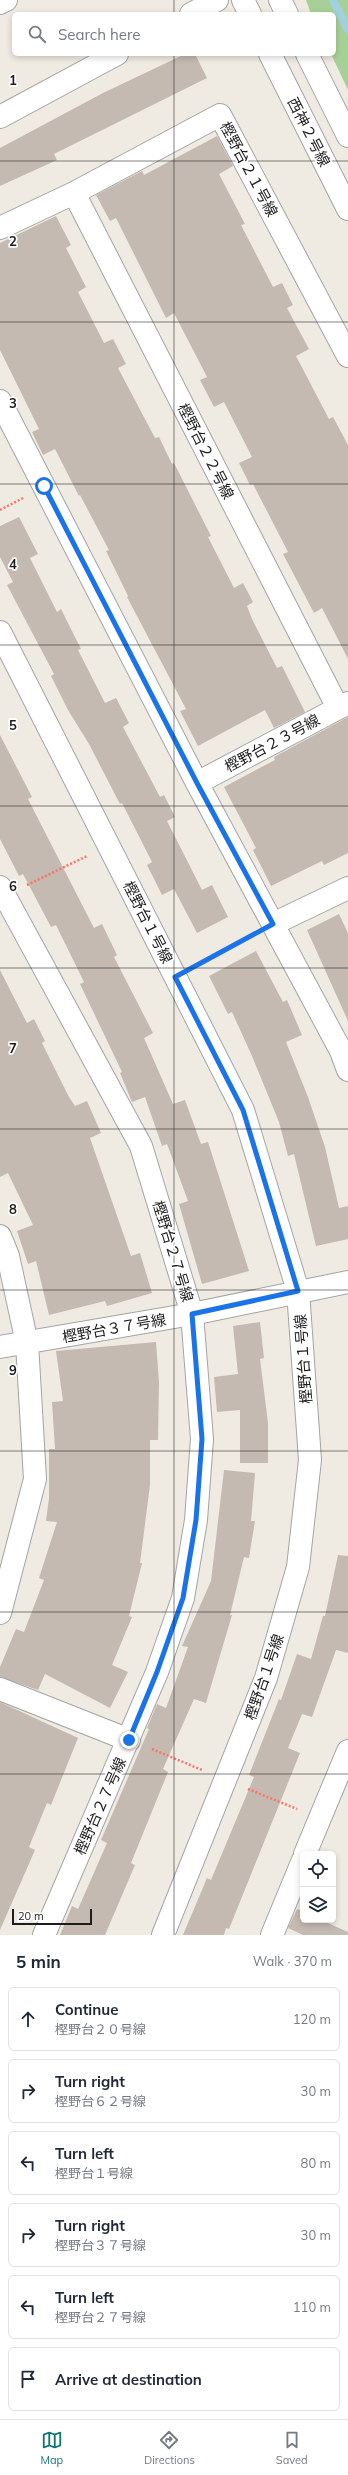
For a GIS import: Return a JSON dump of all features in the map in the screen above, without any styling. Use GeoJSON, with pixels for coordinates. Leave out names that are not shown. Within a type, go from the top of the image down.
{"type":"FeatureCollection","features":[{"type":"Feature","properties":{"kind":"street"},"geometry":{"type":"LineString","coordinates":[[0,3],[6,0]]}},
{"type":"Feature","properties":{"kind":"street"},"geometry":{"type":"LineString","coordinates":[[195,12],[217,0]]}},
{"type":"Feature","properties":{"kind":"street"},"geometry":{"type":"LineString","coordinates":[[243,0],[249,12]]}},
{"type":"Feature","properties":{"kind":"street"},"geometry":{"type":"LineString","coordinates":[[280,0],[286,12]]}},
{"type":"Feature","properties":{"kind":"street"},"geometry":{"type":"LineString","coordinates":[[0,117],[113,56]]}},
{"type":"Feature","properties":{"kind":"street","name":"西神２号線"},"geometry":{"type":"LineString","coordinates":[[271,56],[348,209]]}},
{"type":"Feature","properties":{"kind":"street"},"geometry":{"type":"LineString","coordinates":[[308,56],[348,136]]}},
{"type":"Feature","properties":{"kind":"street","name":"樫野台２１号線"},"geometry":{"type":"LineString","coordinates":[[0,228],[74,193],[220,115],[348,356]]}},
{"type":"Feature","properties":{"kind":"street","name":"樫野台２２号線"},"geometry":{"type":"LineString","coordinates":[[74,193],[343,705]]}},
{"type":"Feature","properties":{"kind":"street"},"geometry":{"type":"LineString","coordinates":[[0,401],[197,783],[346,1056]]}},
{"type":"Feature","properties":{"kind":"street","name":"樫野台１号線"},"geometry":{"type":"LineString","coordinates":[[0,632],[243,1110],[298,1291],[310,1460],[298,1567],[266,1678],[227,1780],[163,1935]]}},
{"type":"Feature","properties":{"kind":"street","name":"樫野台２３号線"},"geometry":{"type":"LineString","coordinates":[[197,783],[343,705]]}},
{"type":"Feature","properties":{"kind":"street"},"geometry":{"type":"LineString","coordinates":[[273,924],[348,888]]}},
{"type":"Feature","properties":{"kind":"street","name":"樫野台２７号線"},"geometry":{"type":"LineString","coordinates":[[2,894],[141,1146],[192,1314],[202,1439],[196,1520],[183,1598],[157,1672],[129,1740],[44,1935]]}},
{"type":"Feature","properties":{"kind":"street"},"geometry":{"type":"LineString","coordinates":[[0,1236],[8,1256],[28,1343],[35,1479],[0,1613]]}},
{"type":"Feature","properties":{"kind":"street"},"geometry":{"type":"LineString","coordinates":[[298,1291],[348,1282]]}},
{"type":"Feature","properties":{"kind":"street","name":"樫野台３７号線"},"geometry":{"type":"LineString","coordinates":[[0,1347],[192,1314],[298,1291]]}},
{"type":"Feature","properties":{"kind":"street"},"geometry":{"type":"LineString","coordinates":[[0,1689],[129,1740]]}},
{"type":"Feature","properties":{"kind":"street"},"geometry":{"type":"LineString","coordinates":[[306,1851],[348,1752]]}},
{"type":"Feature","properties":{"kind":"street"},"geometry":{"type":"LineString","coordinates":[[272,1935],[300,1867]]}},
{"type":"Feature","properties":{"kind":"path"},"geometry":{"type":"LineString","coordinates":[[2,894],[108,845]]}},
{"type":"Feature","properties":{"kind":"path"},"geometry":{"type":"LineString","coordinates":[[175,977],[273,924]]}},
{"type":"Feature","properties":{"kind":"path"},"geometry":{"type":"LineString","coordinates":[[129,1740],[320,1818]]}},
{"type":"Feature","properties":{"kind":"green space"},"geometry":{"type":"Polygon","coordinates":[[[306,0],[348,0],[348,90],[332,56],[336,56],[336,12],[310,12],[306,0]]]}},
{"type":"Feature","properties":{"kind":"building"},"geometry":{"type":"Polygon","coordinates":[[[181,56],[196,56],[207,78],[54,154],[57,160],[0,186],[0,148],[103,93],[181,56]]]}},
{"type":"Feature","properties":{"kind":"building"},"geometry":{"type":"Polygon","coordinates":[[[217,136],[233,166],[219,174],[245,224],[241,225],[273,287],[282,283],[293,305],[287,308],[309,349],[296,356],[329,419],[333,417],[348,445],[348,659],[322,608],[314,613],[283,554],[288,552],[253,484],[250,485],[239,463],[252,457],[224,402],[214,407],[200,380],[207,377],[174,313],[166,318],[116,218],[110,221],[96,195],[142,171],[144,175],[217,136]]]}},
{"type":"Feature","properties":{"kind":"building"},"geometry":{"type":"Polygon","coordinates":[[[56,216],[71,245],[66,248],[86,287],[78,292],[104,343],[113,339],[126,364],[118,368],[155,438],[159,437],[172,464],[174,463],[211,536],[208,537],[234,588],[243,583],[253,602],[247,606],[252,619],[277,668],[282,666],[305,712],[274,728],[265,710],[198,746],[180,711],[186,709],[127,597],[128,596],[106,551],[109,550],[80,495],[79,496],[55,449],[43,455],[32,432],[39,429],[0,350],[0,243],[56,216]]]}},
{"type":"Feature","properties":{"kind":"building"},"geometry":{"type":"Polygon","coordinates":[[[19,517],[38,554],[30,558],[57,612],[61,609],[81,649],[78,650],[105,703],[116,698],[129,723],[123,727],[160,797],[164,795],[175,817],[167,821],[202,890],[212,885],[228,917],[197,933],[174,889],[162,895],[147,865],[152,862],[122,803],[120,804],[89,744],[68,710],[51,676],[54,674],[7,585],[13,582],[0,557],[0,526],[19,517]]]}},
{"type":"Feature","properties":{"kind":"building"},"geometry":{"type":"Polygon","coordinates":[[[348,717],[348,853],[324,865],[322,861],[271,886],[253,850],[256,848],[224,787],[275,760],[274,757],[348,717]]]}},
{"type":"Feature","properties":{"kind":"building"},"geometry":{"type":"Polygon","coordinates":[[[0,735],[32,797],[28,799],[94,928],[102,924],[117,955],[114,957],[153,1033],[144,1038],[173,1104],[185,1100],[201,1144],[208,1142],[249,1271],[202,1284],[179,1204],[188,1201],[167,1144],[162,1146],[145,1097],[132,1102],[120,1073],[122,1072],[80,984],[84,982],[56,925],[51,927],[23,874],[19,876],[0,839],[0,735]]]}},
{"type":"Feature","properties":{"kind":"building"},"geometry":{"type":"Polygon","coordinates":[[[339,914],[348,933],[348,1021],[307,930],[339,914]]]}},
{"type":"Feature","properties":{"kind":"building"},"geometry":{"type":"Polygon","coordinates":[[[256,951],[283,1002],[287,1000],[302,1035],[286,1042],[308,1097],[325,1147],[339,1208],[348,1206],[348,1239],[316,1246],[294,1154],[288,1156],[279,1122],[252,1056],[232,1012],[228,1014],[209,976],[256,951]]]}},
{"type":"Feature","properties":{"kind":"building"},"geometry":{"type":"Polygon","coordinates":[[[0,970],[27,1023],[34,1019],[45,1041],[42,1043],[69,1097],[75,1106],[87,1101],[101,1133],[90,1138],[131,1256],[140,1253],[152,1293],[107,1306],[105,1301],[49,1315],[36,1261],[28,1264],[17,1231],[33,1225],[8,1173],[0,1177],[0,970]]]}},
{"type":"Feature","properties":{"kind":"building"},"geometry":{"type":"Polygon","coordinates":[[[260,1322],[264,1358],[260,1359],[268,1423],[268,1463],[240,1463],[240,1410],[217,1412],[214,1377],[238,1374],[233,1326],[260,1322]]]}},
{"type":"Feature","properties":{"kind":"building"},"geometry":{"type":"Polygon","coordinates":[[[156,1342],[159,1382],[158,1440],[150,1440],[150,1485],[140,1563],[142,1563],[129,1616],[132,1617],[112,1665],[128,1672],[110,1708],[45,1674],[38,1690],[0,1677],[0,1667],[16,1629],[24,1632],[44,1580],[39,1578],[57,1522],[46,1521],[49,1498],[49,1449],[55,1449],[52,1402],[63,1401],[56,1351],[156,1342]]]}},
{"type":"Feature","properties":{"kind":"building"},"geometry":{"type":"Polygon","coordinates":[[[224,1470],[255,1473],[251,1521],[255,1521],[249,1558],[244,1557],[230,1615],[232,1615],[206,1703],[194,1699],[163,1769],[168,1772],[131,1863],[135,1865],[105,1935],[60,1935],[72,1906],[78,1909],[107,1843],[101,1840],[149,1729],[147,1728],[157,1704],[166,1708],[188,1647],[182,1646],[211,1581],[224,1470]]]}},
{"type":"Feature","properties":{"kind":"building"},"geometry":{"type":"Polygon","coordinates":[[[338,1555],[348,1556],[348,1653],[336,1650],[312,1717],[302,1714],[288,1748],[300,1753],[229,1929],[226,1928],[224,1935],[183,1935],[207,1878],[211,1880],[254,1777],[249,1775],[279,1699],[281,1700],[297,1654],[311,1659],[323,1616],[325,1616],[338,1555]]]}},
{"type":"Feature","properties":{"kind":"building"},"geometry":{"type":"Polygon","coordinates":[[[0,1702],[78,1738],[51,1805],[47,1803],[29,1847],[35,1850],[0,1930],[0,1702]]]}},
{"type":"Feature","properties":{"kind":"building"},"geometry":{"type":"Polygon","coordinates":[[[297,1909],[300,1910],[300,1923],[328,1923],[348,1932],[348,1935],[303,1935],[288,1928],[297,1909]]]}},
{"type":"Feature","properties":{"kind":"waterway"},"geometry":{"type":"LineString","coordinates":[[333,0],[348,30]]}},
{"type":"Feature","properties":{"kind":"route"},"geometry":{"type":"LineString","coordinates":[[44,486],[197,783],[273,924],[175,977],[243,1110],[298,1291],[192,1314],[202,1439],[196,1520],[183,1598],[157,1672],[129,1740]]}}]}
